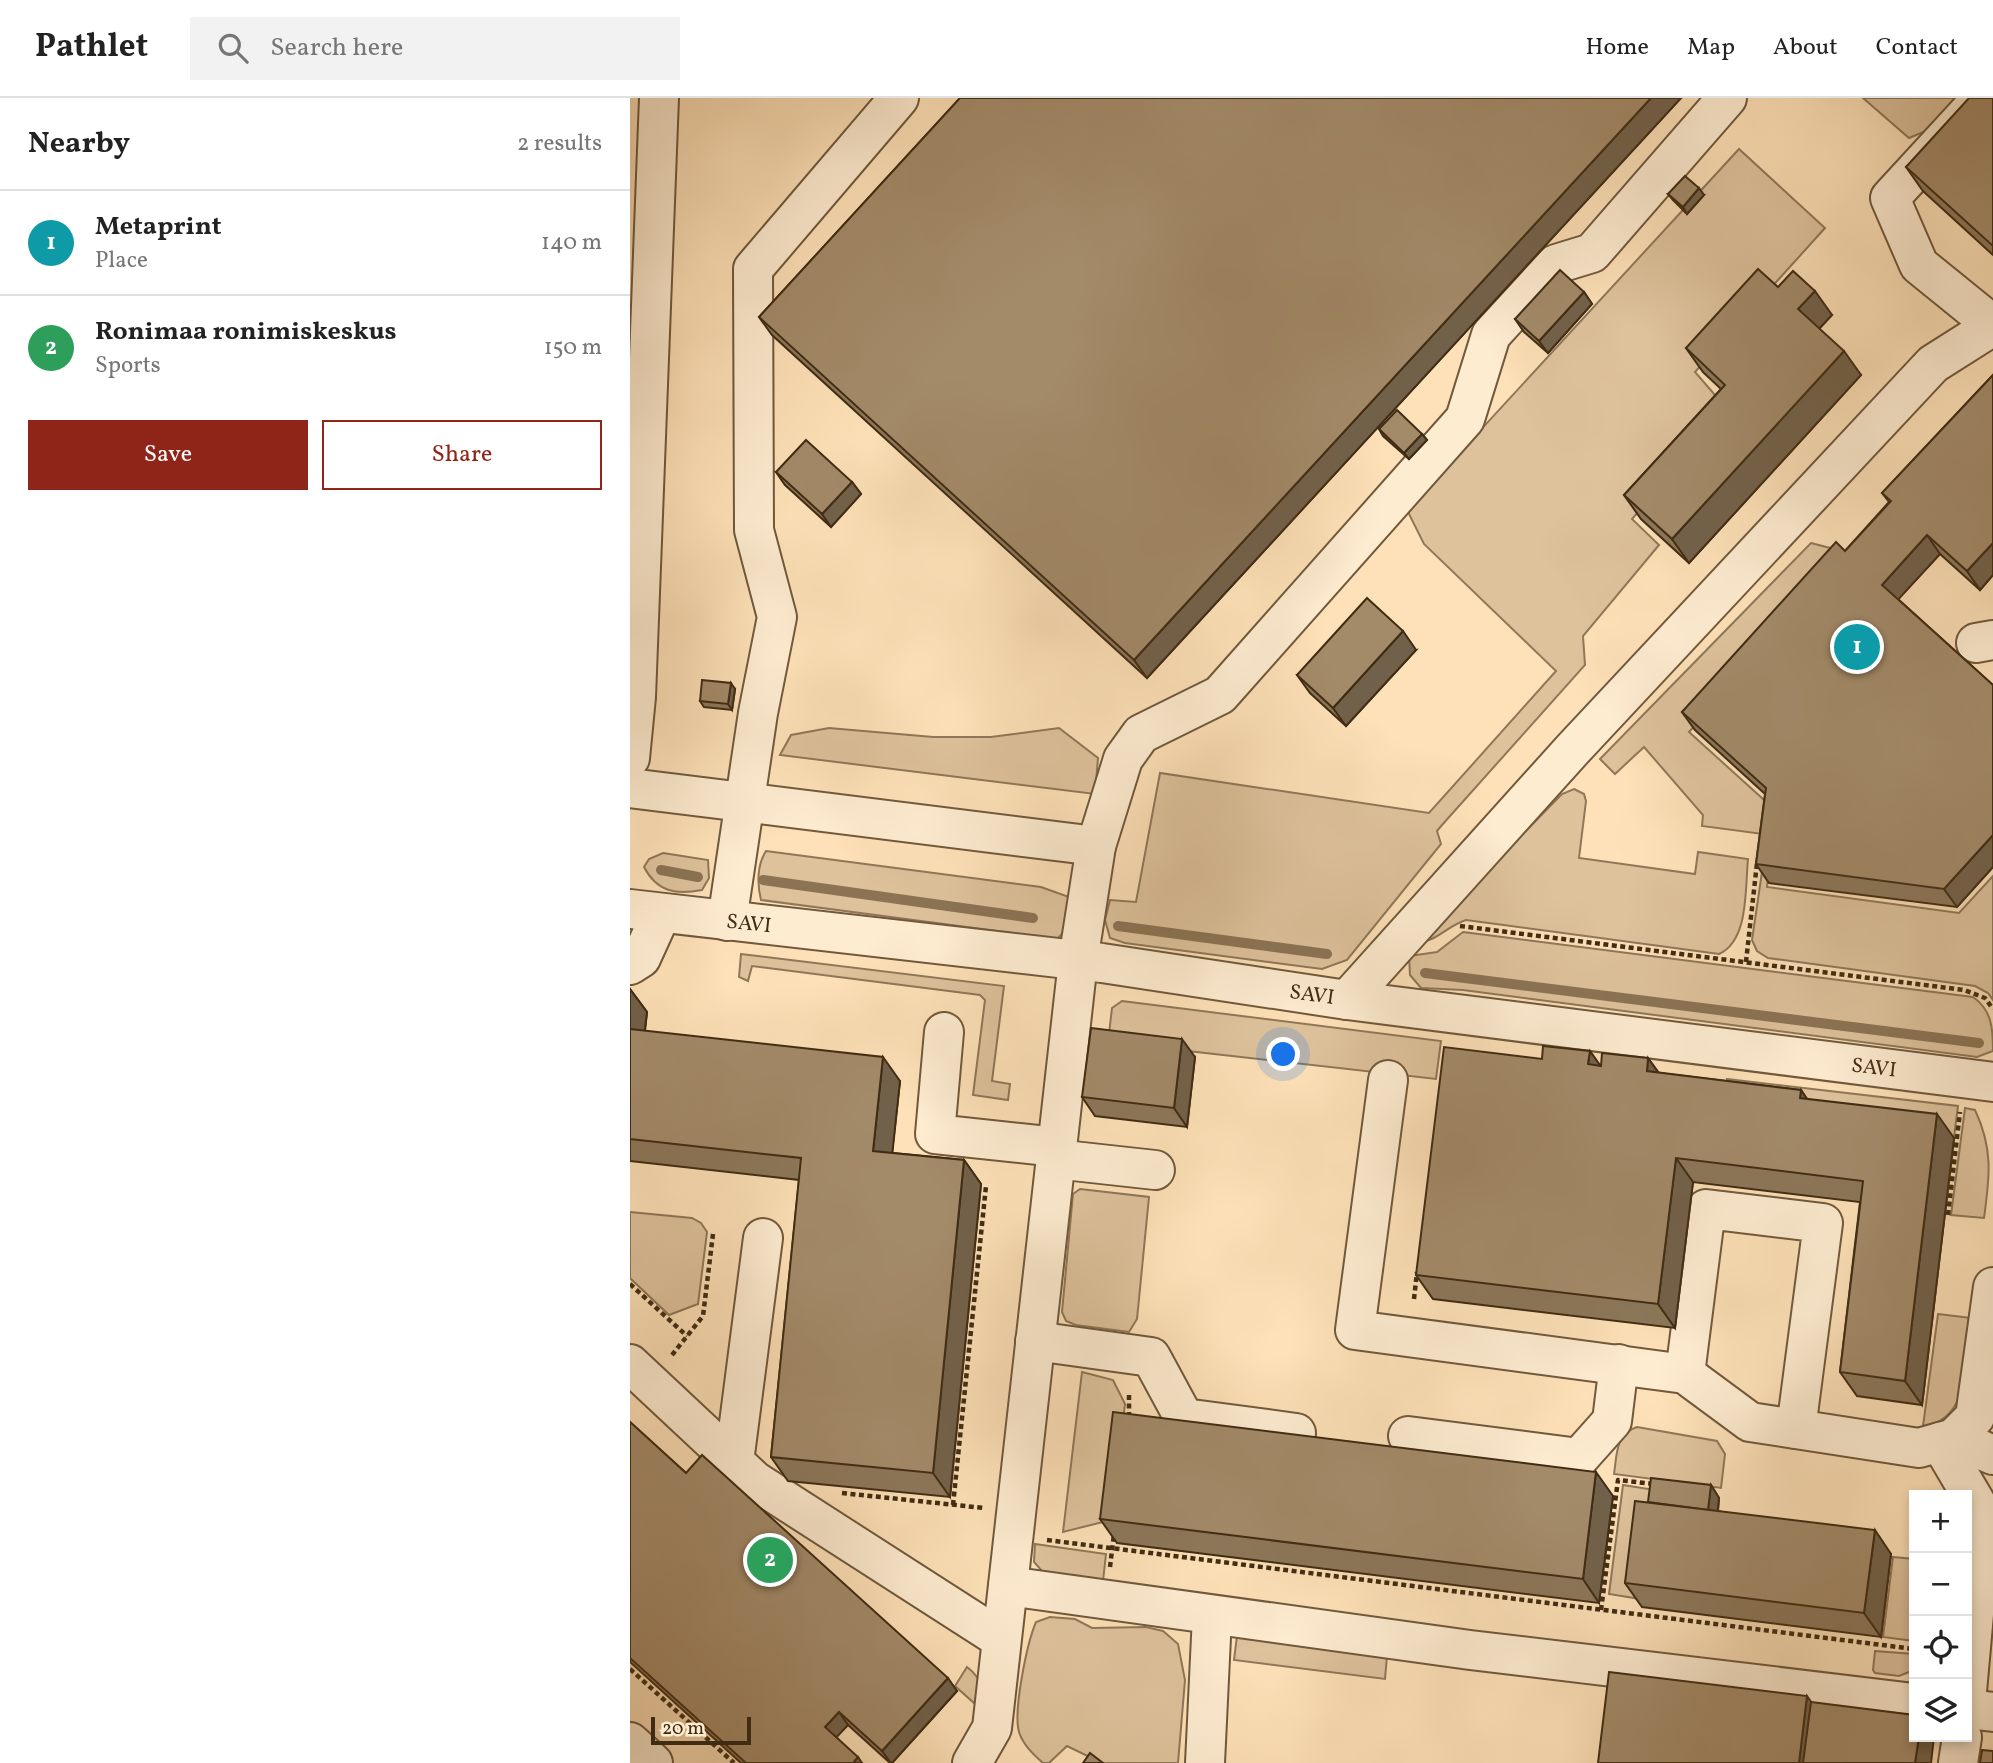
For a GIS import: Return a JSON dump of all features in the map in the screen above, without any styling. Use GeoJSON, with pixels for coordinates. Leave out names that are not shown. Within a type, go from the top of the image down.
{"type":"FeatureCollection","features":[{"type":"Feature","properties":{"kind":"street"},"geometry":{"type":"LineString","coordinates":[[630,758],[636,697],[659,98]]}},
{"type":"Feature","properties":{"kind":"street"},"geometry":{"type":"LineString","coordinates":[[727,921],[747,803],[758,713],[777,617],[754,530],[753,269],[899,98]]}},
{"type":"Feature","properties":{"kind":"street"},"geometry":{"type":"LineString","coordinates":[[972,1763],[992,1728],[1078,961],[1096,846],[1123,759],[1141,734],[1220,695],[1465,419],[1491,335],[1556,264],[1592,253],[1727,98]]}},
{"type":"Feature","properties":{"kind":"street"},"geometry":{"type":"LineString","coordinates":[[1347,1000],[1573,749],[1933,364],[1993,325],[1919,265],[1890,198],[1982,98]]}},
{"type":"Feature","properties":{"kind":"street"},"geometry":{"type":"LineString","coordinates":[[630,788],[1096,846]]}},
{"type":"Feature","properties":{"kind":"street"},"geometry":{"type":"LineString","coordinates":[[630,965],[640,958],[645,911]]}},
{"type":"Feature","properties":{"kind":"street","name":"SAVI"},"geometry":{"type":"LineString","coordinates":[[645,911],[1078,961],[1978,1091]]}},
{"type":"Feature","properties":{"kind":"street"},"geometry":{"type":"LineString","coordinates":[[944,1032],[935,1134],[1155,1170]]}},
{"type":"Feature","properties":{"kind":"street"},"geometry":{"type":"LineString","coordinates":[[1388,1080],[1355,1329],[1685,1374],[1750,1422],[1919,1448],[1947,1440],[1975,1417],[1993,1287]]}},
{"type":"Feature","properties":{"kind":"street"},"geometry":{"type":"LineString","coordinates":[[1685,1374],[1706,1209],[1823,1223],[1796,1429]]}},
{"type":"Feature","properties":{"kind":"street"},"geometry":{"type":"LineString","coordinates":[[734,1462],[763,1238]]}},
{"type":"Feature","properties":{"kind":"street"},"geometry":{"type":"LineString","coordinates":[[1035,1340],[1152,1357],[1184,1418],[1296,1433]]}},
{"type":"Feature","properties":{"kind":"street"},"geometry":{"type":"LineString","coordinates":[[1408,1436],[1579,1458],[1612,1421],[1619,1364]]}},
{"type":"Feature","properties":{"kind":"street"},"geometry":{"type":"LineString","coordinates":[[639,1372],[755,1481],[1001,1639]]}},
{"type":"Feature","properties":{"kind":"street"},"geometry":{"type":"LineString","coordinates":[[1947,1440],[1993,1455]]}},
{"type":"Feature","properties":{"kind":"street"},"geometry":{"type":"LineString","coordinates":[[1947,1440],[1983,1515],[1968,1679]]}},
{"type":"Feature","properties":{"kind":"street"},"geometry":{"type":"LineString","coordinates":[[1008,1586],[1212,1616],[1909,1702]]}},
{"type":"Feature","properties":{"kind":"street"},"geometry":{"type":"LineString","coordinates":[[1205,1763],[1212,1616]]}},
{"type":"Feature","properties":{"kind":"street"},"geometry":{"type":"LineString","coordinates":[[1972,1710],[1993,1712]]}},
{"type":"Feature","properties":{"kind":"street"},"geometry":{"type":"LineString","coordinates":[[630,1742],[653,1763]]}},
{"type":"Feature","properties":{"kind":"street"},"geometry":{"type":"LineString","coordinates":[[1958,1763],[1961,1742]]}},
{"type":"Feature","properties":{"kind":"path"},"geometry":{"type":"LineString","coordinates":[[1746,962],[1758,863]]}},
{"type":"Feature","properties":{"kind":"path"},"geometry":{"type":"LineString","coordinates":[[1450,930],[1461,926],[1474,926],[1975,992],[1985,998],[1993,1009]]}},
{"type":"Feature","properties":{"kind":"path"},"geometry":{"type":"LineString","coordinates":[[1948,1215],[1978,1091]]}},
{"type":"Feature","properties":{"kind":"path"},"geometry":{"type":"LineString","coordinates":[[953,1505],[986,1186]]}},
{"type":"Feature","properties":{"kind":"path"},"geometry":{"type":"LineString","coordinates":[[639,1372],[687,1336],[703,1316],[713,1234]]}},
{"type":"Feature","properties":{"kind":"path"},"geometry":{"type":"LineString","coordinates":[[1414,1299],[1419,1260]]}},
{"type":"Feature","properties":{"kind":"path"},"geometry":{"type":"LineString","coordinates":[[630,1284],[687,1336]]}},
{"type":"Feature","properties":{"kind":"path"},"geometry":{"type":"LineString","coordinates":[[1125,1386],[1129,1392],[1129,1420]]}},
{"type":"Feature","properties":{"kind":"path"},"geometry":{"type":"LineString","coordinates":[[1601,1610],[1618,1480],[1656,1484]]}},
{"type":"Feature","properties":{"kind":"path"},"geometry":{"type":"LineString","coordinates":[[830,1492],[953,1505],[1113,1548],[1909,1648]]}},
{"type":"Feature","properties":{"kind":"path"},"geometry":{"type":"LineString","coordinates":[[1106,1602],[1116,1523]]}},
{"type":"Feature","properties":{"kind":"path"},"geometry":{"type":"LineString","coordinates":[[630,1669],[734,1763]]}},
{"type":"Feature","properties":{"kind":"shaded area"},"geometry":{"type":"Polygon","coordinates":[[[1863,98],[1964,98],[1938,126],[1909,138],[1863,98]]]}},
{"type":"Feature","properties":{"kind":"shaded area"},"geometry":{"type":"Polygon","coordinates":[[[1739,149],[1825,228],[1695,372],[1728,410],[1632,519],[1659,545],[1583,636],[1585,665],[1437,831],[1441,844],[1347,960],[1322,969],[1125,943],[1110,938],[1105,920],[1110,900],[1136,902],[1160,773],[1429,813],[1556,671],[1424,544],[1407,510],[1739,149]]]}},
{"type":"Feature","properties":{"kind":"shaded area"},"geometry":{"type":"Polygon","coordinates":[[[1811,543],[1834,549],[1846,560],[1689,732],[1774,809],[1770,835],[1702,826],[1703,815],[1644,747],[1615,774],[1600,759],[1811,543]]]}},
{"type":"Feature","properties":{"kind":"shaded area"},"geometry":{"type":"Polygon","coordinates":[[[829,728],[933,737],[991,737],[1059,728],[1098,758],[1095,794],[780,755],[791,735],[829,728]]]}},
{"type":"Feature","properties":{"kind":"shaded area"},"geometry":{"type":"Polygon","coordinates":[[[1574,789],[1584,794],[1586,801],[1579,858],[1695,874],[1698,852],[1748,859],[1741,926],[1729,947],[1719,954],[1466,920],[1430,940],[1416,943],[1562,794],[1574,789]]]}},
{"type":"Feature","properties":{"kind":"shaded area"},"geometry":{"type":"Polygon","coordinates":[[[766,851],[1041,887],[1069,897],[1070,920],[1057,939],[761,900],[759,875],[766,851]]]}},
{"type":"Feature","properties":{"kind":"shaded area"},"geometry":{"type":"Polygon","coordinates":[[[663,853],[708,860],[709,878],[702,890],[676,892],[655,882],[644,867],[649,859],[663,853]]]}},
{"type":"Feature","properties":{"kind":"shaded area"},"geometry":{"type":"Polygon","coordinates":[[[1763,865],[1769,866],[1767,887],[1959,913],[1993,876],[1993,1000],[1988,993],[1975,986],[1768,958],[1757,951],[1752,940],[1763,865]]]}},
{"type":"Feature","properties":{"kind":"shaded area"},"geometry":{"type":"Polygon","coordinates":[[[1463,932],[1973,997],[1988,1014],[1993,1051],[1977,1057],[1463,990],[1421,988],[1410,975],[1409,956],[1437,952],[1463,932]]]}},
{"type":"Feature","properties":{"kind":"shaded area"},"geometry":{"type":"Polygon","coordinates":[[[741,954],[1004,986],[992,1081],[1010,1084],[1008,1100],[973,1095],[985,1000],[980,995],[752,966],[748,981],[739,977],[741,954]]]}},
{"type":"Feature","properties":{"kind":"shaded area"},"geometry":{"type":"Polygon","coordinates":[[[1122,1001],[1441,1041],[1436,1079],[1108,1042],[1112,1008],[1122,1001]]]}},
{"type":"Feature","properties":{"kind":"shaded area"},"geometry":{"type":"Polygon","coordinates":[[[1727,1079],[1958,1106],[1954,1137],[1821,1120],[1725,1099],[1727,1079]]]}},
{"type":"Feature","properties":{"kind":"shaded area"},"geometry":{"type":"Polygon","coordinates":[[[1965,1108],[1975,1110],[1985,1137],[1989,1175],[1984,1218],[1951,1215],[1965,1108]]]}},
{"type":"Feature","properties":{"kind":"shaded area"},"geometry":{"type":"Polygon","coordinates":[[[1080,1189],[1149,1197],[1137,1319],[1129,1332],[1076,1325],[1066,1321],[1062,1312],[1073,1194],[1080,1189]]]}},
{"type":"Feature","properties":{"kind":"shaded area"},"geometry":{"type":"Polygon","coordinates":[[[630,1212],[692,1218],[701,1223],[707,1232],[698,1304],[669,1315],[630,1278],[630,1212]]]}},
{"type":"Feature","properties":{"kind":"shaded area"},"geometry":{"type":"Polygon","coordinates":[[[1938,1314],[1972,1318],[1967,1367],[1964,1384],[1950,1412],[1939,1421],[1923,1426],[1938,1314]]]}},
{"type":"Feature","properties":{"kind":"shaded area"},"geometry":{"type":"Polygon","coordinates":[[[1082,1372],[1113,1380],[1125,1404],[1111,1520],[1063,1532],[1082,1372]]]}},
{"type":"Feature","properties":{"kind":"shaded area"},"geometry":{"type":"Polygon","coordinates":[[[1637,1427],[1717,1441],[1725,1454],[1721,1488],[1614,1474],[1621,1440],[1637,1427]]]}},
{"type":"Feature","properties":{"kind":"shaded area"},"geometry":{"type":"Polygon","coordinates":[[[1623,1485],[1655,1490],[1640,1599],[1609,1594],[1623,1485]]]}},
{"type":"Feature","properties":{"kind":"shaded area"},"geometry":{"type":"Polygon","coordinates":[[[1035,1544],[1106,1554],[1103,1581],[1042,1571],[1034,1562],[1035,1544]]]}},
{"type":"Feature","properties":{"kind":"shaded area"},"geometry":{"type":"Polygon","coordinates":[[[1893,1557],[1909,1559],[1909,1640],[1883,1637],[1893,1557]]]}},
{"type":"Feature","properties":{"kind":"shaded area"},"geometry":{"type":"Polygon","coordinates":[[[1050,1617],[1075,1619],[1092,1628],[1146,1627],[1163,1631],[1178,1644],[1185,1680],[1178,1763],[1102,1763],[1067,1746],[1049,1763],[1043,1763],[1029,1749],[1021,1737],[1018,1722],[1022,1677],[1036,1622],[1050,1617]]]}},
{"type":"Feature","properties":{"kind":"shaded area"},"geometry":{"type":"Polygon","coordinates":[[[1237,1636],[1387,1656],[1385,1679],[1234,1660],[1237,1636]]]}},
{"type":"Feature","properties":{"kind":"shaded area"},"geometry":{"type":"Polygon","coordinates":[[[1875,1651],[1909,1654],[1909,1672],[1899,1676],[1875,1673],[1875,1651]]]}},
{"type":"Feature","properties":{"kind":"shaded area"},"geometry":{"type":"Polygon","coordinates":[[[967,1667],[981,1686],[983,1711],[955,1686],[967,1667]]]}},
{"type":"Feature","properties":{"kind":"building"},"geometry":{"type":"Polygon","coordinates":[[[960,98],[1651,98],[1134,660],[759,317],[960,98]]]}},
{"type":"Feature","properties":{"kind":"building"},"geometry":{"type":"Polygon","coordinates":[[[1969,98],[1993,98],[1993,246],[1906,167],[1969,98]]]}},
{"type":"Feature","properties":{"kind":"building"},"geometry":{"type":"Polygon","coordinates":[[[1685,176],[1699,188],[1683,207],[1668,194],[1685,176]]]}},
{"type":"Feature","properties":{"kind":"building"},"geometry":{"type":"Polygon","coordinates":[[[1758,269],[1778,287],[1793,271],[1815,291],[1798,309],[1844,351],[1672,539],[1624,495],[1725,385],[1686,348],[1758,269]]]}},
{"type":"Feature","properties":{"kind":"building"},"geometry":{"type":"Polygon","coordinates":[[[1560,270],[1584,292],[1539,341],[1515,319],[1560,270]]]}},
{"type":"Feature","properties":{"kind":"building"},"geometry":{"type":"Polygon","coordinates":[[[1993,375],[1993,543],[1967,571],[1927,535],[1882,585],[1993,685],[1993,835],[1944,889],[1756,864],[1766,788],[1682,712],[1836,542],[1845,551],[1891,501],[1882,493],[1993,375]]]}},
{"type":"Feature","properties":{"kind":"building"},"geometry":{"type":"Polygon","coordinates":[[[1397,410],[1422,434],[1404,453],[1379,429],[1397,410]]]}},
{"type":"Feature","properties":{"kind":"building"},"geometry":{"type":"Polygon","coordinates":[[[806,440],[852,482],[822,514],[776,472],[806,440]]]}},
{"type":"Feature","properties":{"kind":"building"},"geometry":{"type":"Polygon","coordinates":[[[1367,598],[1403,631],[1333,708],[1297,675],[1367,598]]]}},
{"type":"Feature","properties":{"kind":"building"},"geometry":{"type":"Polygon","coordinates":[[[702,680],[731,683],[728,704],[700,701],[702,680]]]}},
{"type":"Feature","properties":{"kind":"building"},"geometry":{"type":"Polygon","coordinates":[[[1091,1028],[1182,1039],[1174,1108],[1082,1097],[1091,1028]]]}},
{"type":"Feature","properties":{"kind":"building"},"geometry":{"type":"Polygon","coordinates":[[[630,1029],[883,1057],[873,1151],[964,1160],[933,1473],[771,1457],[801,1158],[630,1139],[630,1029]]]}},
{"type":"Feature","properties":{"kind":"building"},"geometry":{"type":"Polygon","coordinates":[[[1543,1046],[1590,1051],[1588,1064],[1601,1066],[1602,1053],[1648,1058],[1647,1071],[1801,1090],[1800,1098],[1937,1114],[1905,1381],[1840,1372],[1863,1181],[1676,1158],[1658,1304],[1416,1275],[1444,1047],[1542,1059],[1543,1046]]]}},
{"type":"Feature","properties":{"kind":"building"},"geometry":{"type":"Polygon","coordinates":[[[1113,1412],[1596,1472],[1583,1579],[1100,1519],[1113,1412]]]}},
{"type":"Feature","properties":{"kind":"building"},"geometry":{"type":"Polygon","coordinates":[[[630,1422],[686,1473],[702,1455],[948,1678],[882,1751],[839,1712],[825,1727],[858,1757],[853,1763],[746,1763],[630,1658],[630,1422]]]}},
{"type":"Feature","properties":{"kind":"building"},"geometry":{"type":"Polygon","coordinates":[[[1651,1478],[1711,1485],[1708,1510],[1648,1502],[1651,1478]]]}},
{"type":"Feature","properties":{"kind":"building"},"geometry":{"type":"Polygon","coordinates":[[[1635,1501],[1875,1530],[1864,1613],[1625,1583],[1635,1501]]]}},
{"type":"Feature","properties":{"kind":"building"},"geometry":{"type":"Polygon","coordinates":[[[1609,1672],[1807,1696],[1799,1763],[1598,1763],[1609,1672]]]}},
{"type":"Feature","properties":{"kind":"building"},"geometry":{"type":"Polygon","coordinates":[[[1811,1702],[1909,1714],[1909,1742],[1918,1742],[1915,1763],[1803,1763],[1811,1702]]]}},
{"type":"Feature","properties":{"kind":"building"},"geometry":{"type":"Polygon","coordinates":[[[1982,1750],[1993,1751],[1993,1763],[1980,1763],[1982,1750]]]}},
{"type":"Feature","properties":{"kind":"building"},"geometry":{"type":"Polygon","coordinates":[[[1090,1753],[1103,1763],[1083,1763],[1090,1753]]]}},
{"type":"Feature","properties":{"kind":"waterway"},"geometry":{"type":"LineString","coordinates":[[661,870],[698,877]]}},
{"type":"Feature","properties":{"kind":"waterway"},"geometry":{"type":"LineString","coordinates":[[763,880],[1033,918]]}},
{"type":"Feature","properties":{"kind":"waterway"},"geometry":{"type":"LineString","coordinates":[[1118,926],[1327,954]]}},
{"type":"Feature","properties":{"kind":"waterway"},"geometry":{"type":"LineString","coordinates":[[1425,973],[1979,1043]]}},
{"type":"Feature","properties":{"kind":"place","name":"Metaprint"},"geometry":{"type":"Point","coordinates":[1857,647]}},
{"type":"Feature","properties":{"kind":"place","name":"Ronimaa ronimiskeskus"},"geometry":{"type":"Point","coordinates":[770,1560]}}]}
